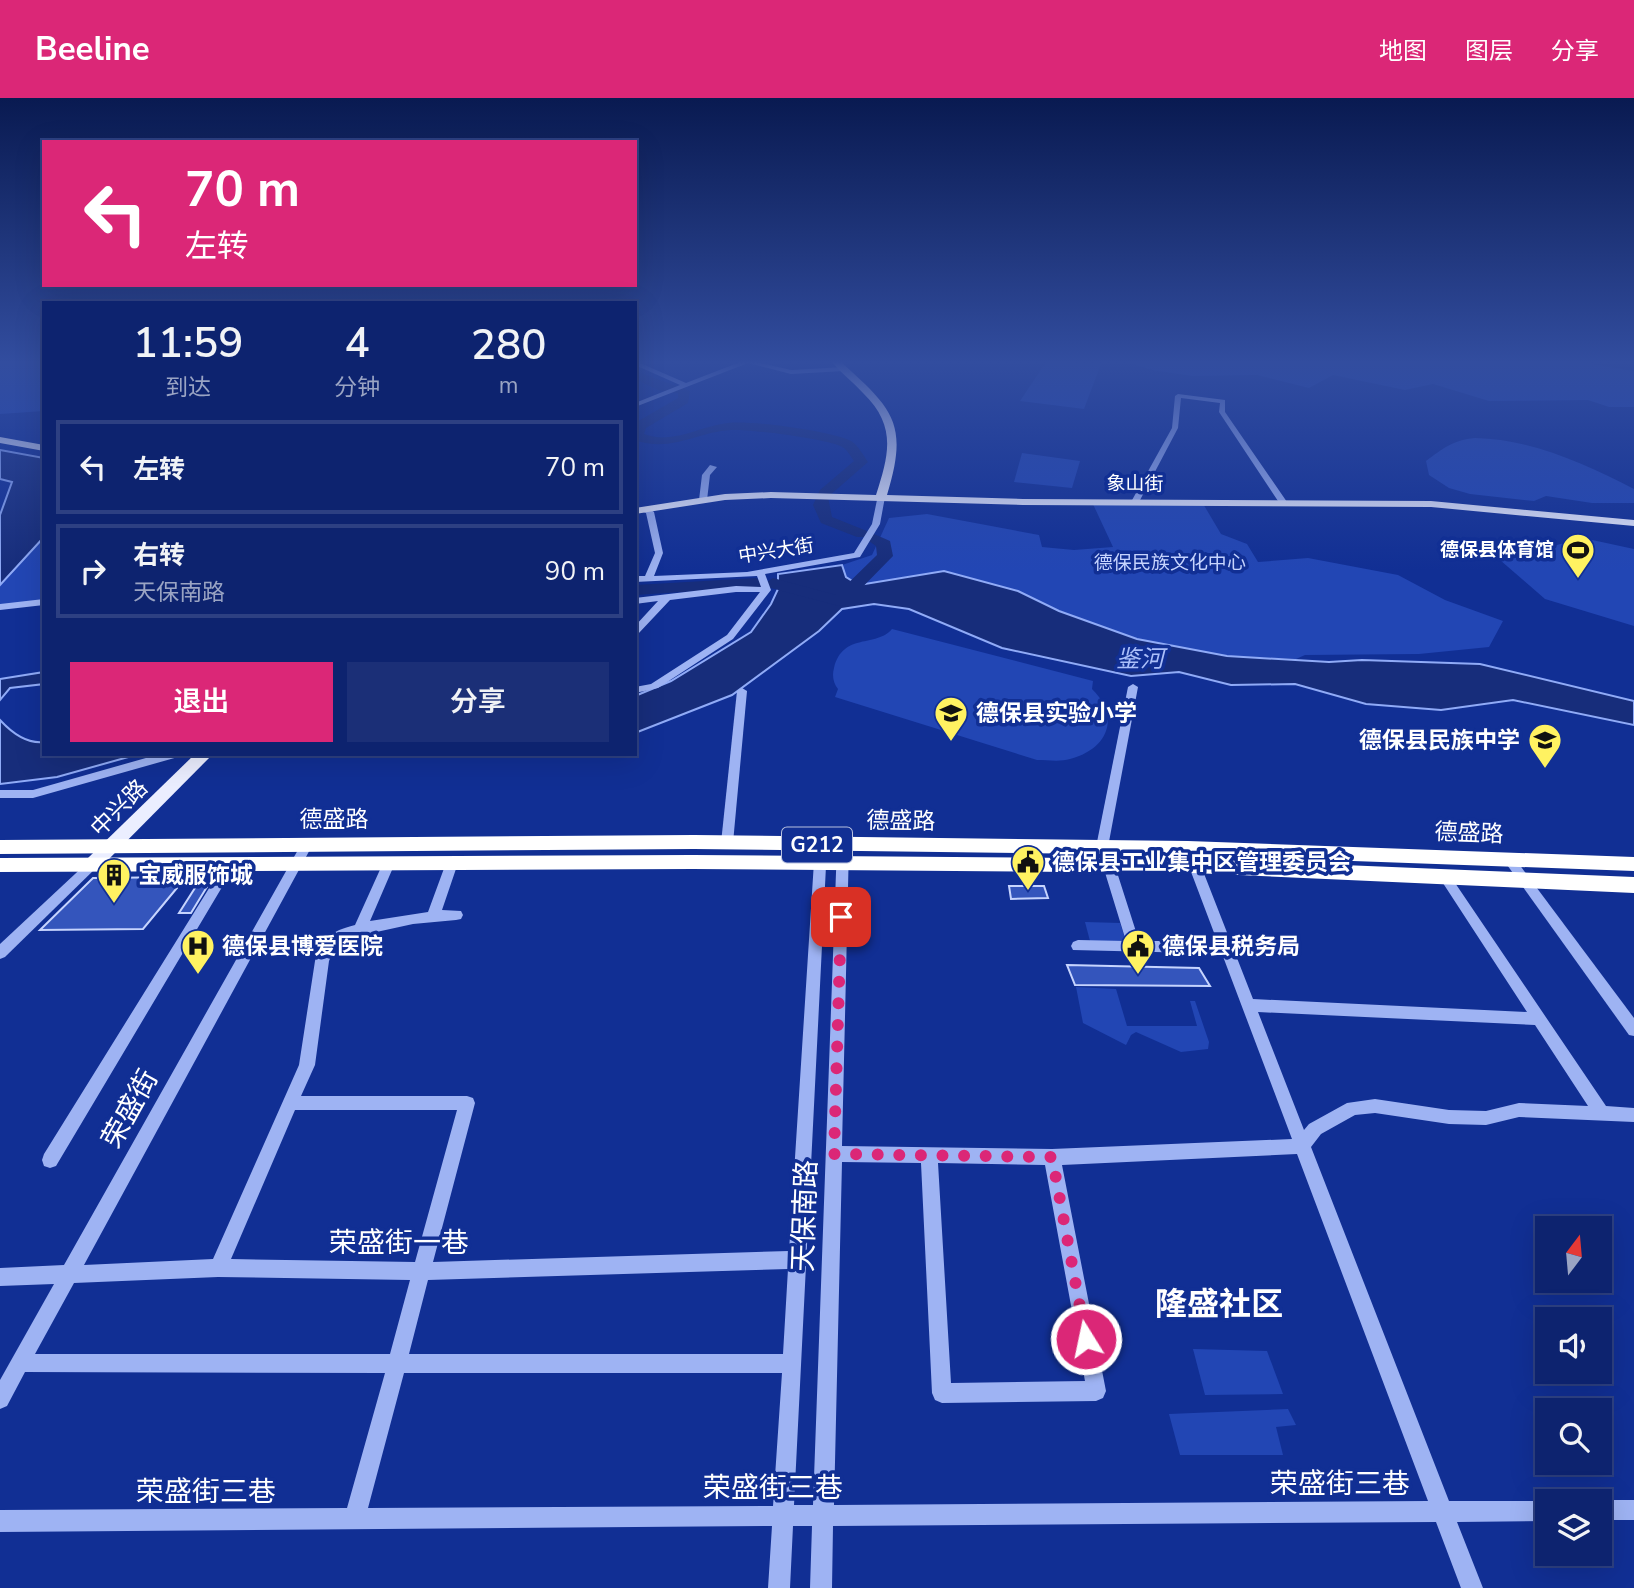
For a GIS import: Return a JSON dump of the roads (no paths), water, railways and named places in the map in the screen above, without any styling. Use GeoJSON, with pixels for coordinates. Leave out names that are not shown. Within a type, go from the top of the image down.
{"type":"FeatureCollection","features":[{"type":"Feature","properties":{"kind":"highway","name":"德盛路"},"geometry":{"type":"LineString","coordinates":[[3,850],[307,844],[727,843],[820,855]]}},
{"type":"Feature","properties":{"kind":"highway","name":"G212"},"geometry":{"type":"LineString","coordinates":[[0,865],[693,862],[820,855],[1191,857],[1445,877],[1634,885]]}},
{"type":"Feature","properties":{"kind":"highway","name":"德盛路"},"geometry":{"type":"LineString","coordinates":[[1191,857],[1509,859],[1634,864]]}},
{"type":"Feature","properties":{"kind":"main road"},"geometry":{"type":"LineString","coordinates":[[881,497],[894,461],[894,432]]}},
{"type":"Feature","properties":{"kind":"main road"},"geometry":{"type":"LineString","coordinates":[[0,440],[42,448]]}},
{"type":"Feature","properties":{"kind":"main road","name":"象山街"},"geometry":{"type":"LineString","coordinates":[[640,510],[703,500],[771,495],[1431,504],[1634,523]]}},
{"type":"Feature","properties":{"kind":"main road","name":"中兴路"},"geometry":{"type":"LineString","coordinates":[[94,863],[203,756]]}},
{"type":"Feature","properties":{"kind":"street"},"geometry":{"type":"LineString","coordinates":[[1135,502],[1173,432]]}},
{"type":"Feature","properties":{"kind":"street"},"geometry":{"type":"LineString","coordinates":[[1235,432],[1283,502]]}},
{"type":"Feature","properties":{"kind":"street"},"geometry":{"type":"LineString","coordinates":[[703,500],[706,475],[713,467]]}},
{"type":"Feature","properties":{"kind":"street","name":"中兴大街"},"geometry":{"type":"LineString","coordinates":[[637,579],[760,573],[857,555],[876,524],[881,497]]}},
{"type":"Feature","properties":{"kind":"street"},"geometry":{"type":"LineString","coordinates":[[640,510],[649,512],[659,553],[648,579]]}},
{"type":"Feature","properties":{"kind":"street"},"geometry":{"type":"LineString","coordinates":[[760,573],[767,590]]}},
{"type":"Feature","properties":{"kind":"street"},"geometry":{"type":"LineString","coordinates":[[637,601],[736,589],[767,590]]}},
{"type":"Feature","properties":{"kind":"street"},"geometry":{"type":"LineString","coordinates":[[637,690],[654,686],[730,637],[767,590]]}},
{"type":"Feature","properties":{"kind":"street"},"geometry":{"type":"LineString","coordinates":[[637,630],[667,597]]}},
{"type":"Feature","properties":{"kind":"street"},"geometry":{"type":"LineString","coordinates":[[0,607],[42,602]]}},
{"type":"Feature","properties":{"kind":"street"},"geometry":{"type":"LineString","coordinates":[[1133,687],[1106,856],[1134,946]]}},
{"type":"Feature","properties":{"kind":"street"},"geometry":{"type":"LineString","coordinates":[[727,843],[742,691]]}},
{"type":"Feature","properties":{"kind":"street"},"geometry":{"type":"LineString","coordinates":[[0,794],[33,794],[167,756]]}},
{"type":"Feature","properties":{"kind":"street","name":"荣盛街"},"geometry":{"type":"LineString","coordinates":[[2,1394],[307,844]]}},
{"type":"Feature","properties":{"kind":"street","name":"天保南路"},"geometry":{"type":"LineString","coordinates":[[779,1588],[820,855]]}},
{"type":"Feature","properties":{"kind":"street","name":"天保南路"},"geometry":{"type":"LineString","coordinates":[[821,1588],[843,855]]}},
{"type":"Feature","properties":{"kind":"street"},"geometry":{"type":"LineString","coordinates":[[1191,857],[1472,1588]]}},
{"type":"Feature","properties":{"kind":"street"},"geometry":{"type":"LineString","coordinates":[[1509,859],[1634,1030]]}},
{"type":"Feature","properties":{"kind":"street"},"geometry":{"type":"LineString","coordinates":[[0,953],[7,941],[94,863]]}},
{"type":"Feature","properties":{"kind":"street"},"geometry":{"type":"LineString","coordinates":[[359,931],[389,863]]}},
{"type":"Feature","properties":{"kind":"street"},"geometry":{"type":"LineString","coordinates":[[434,914],[452,863]]}},
{"type":"Feature","properties":{"kind":"street"},"geometry":{"type":"LineString","coordinates":[[50,1160],[230,864]]}},
{"type":"Feature","properties":{"kind":"street"},"geometry":{"type":"LineString","coordinates":[[1445,877],[1603,1115]]}},
{"type":"Feature","properties":{"kind":"street"},"geometry":{"type":"LineString","coordinates":[[218,1268],[307,1065],[322,961],[328,945],[337,937],[359,931],[434,914],[456,915]]}},
{"type":"Feature","properties":{"kind":"street"},"geometry":{"type":"LineString","coordinates":[[1078,946],[1196,947]]}},
{"type":"Feature","properties":{"kind":"street"},"geometry":{"type":"LineString","coordinates":[[1248,1005],[1539,1019]]}},
{"type":"Feature","properties":{"kind":"street"},"geometry":{"type":"LineString","coordinates":[[290,1103],[467,1103],[355,1519]]}},
{"type":"Feature","properties":{"kind":"street"},"geometry":{"type":"LineString","coordinates":[[1302,1146],[1315,1129],[1353,1108],[1375,1106],[1449,1117],[1486,1118],[1519,1110],[1634,1115]]}},
{"type":"Feature","properties":{"kind":"street"},"geometry":{"type":"LineString","coordinates":[[834,1154],[1052,1157],[1302,1146]]}},
{"type":"Feature","properties":{"kind":"street"},"geometry":{"type":"LineString","coordinates":[[929,1155],[942,1393],[1096,1391],[1052,1157]]}},
{"type":"Feature","properties":{"kind":"street","name":"荣盛街一巷"},"geometry":{"type":"LineString","coordinates":[[0,1277],[218,1268],[422,1271],[797,1260]]}},
{"type":"Feature","properties":{"kind":"street"},"geometry":{"type":"LineString","coordinates":[[19,1363],[791,1364]]}},
{"type":"Feature","properties":{"kind":"street"},"geometry":{"type":"LineString","coordinates":[[1612,1510],[1634,1510]]}},
{"type":"Feature","properties":{"kind":"street","name":"荣盛街三巷"},"geometry":{"type":"LineString","coordinates":[[0,1521],[1535,1511]]}},
{"type":"Feature","properties":{"kind":"water"},"geometry":{"type":"Polygon","coordinates":[[[0,450],[42,458],[42,539],[0,585],[0,515],[12,482],[0,479],[0,450]]]}},
{"type":"Feature","properties":{"kind":"water","name":"鉴河"},"geometry":{"type":"Polygon","coordinates":[[[842,565],[846,577],[859,585],[944,571],[1018,591],[1059,611],[1137,639],[1227,656],[1329,662],[1362,660],[1480,664],[1634,701],[1634,725],[1513,700],[1441,710],[1366,704],[1295,684],[1231,685],[1179,672],[1131,676],[1002,648],[909,609],[874,604],[842,609],[819,631],[732,695],[637,732],[637,695],[671,681],[751,632],[778,589],[778,574],[842,565]]]}},
{"type":"Feature","properties":{"kind":"water"},"geometry":{"type":"Polygon","coordinates":[[[42,672],[42,684],[10,688],[0,700],[0,679],[42,672]]]}},
{"type":"Feature","properties":{"kind":"water"},"geometry":{"type":"Polygon","coordinates":[[[0,720],[20,736],[42,742],[42,756],[132,756],[57,777],[0,784],[0,720]]]}},
{"type":"Feature","properties":{"kind":"waterway"},"geometry":{"type":"LineString","coordinates":[[637,436],[638,432]]}},
{"type":"Feature","properties":{"kind":"waterway"},"geometry":{"type":"LineString","coordinates":[[637,436],[661,442],[706,432]]}},
{"type":"Feature","properties":{"kind":"waterway"},"geometry":{"type":"LineString","coordinates":[[786,432],[848,445],[861,462],[825,493]]}},
{"type":"Feature","properties":{"kind":"waterway"},"geometry":{"type":"LineString","coordinates":[[822,499],[820,505],[826,520],[862,534]]}},
{"type":"Feature","properties":{"kind":"waterway"},"geometry":{"type":"LineString","coordinates":[[773,583],[839,601],[885,556],[884,544],[874,539]]}},
{"type":"Feature","properties":{"kind":"waterway"},"geometry":{"type":"LineString","coordinates":[[637,590],[756,583]]}},
{"type":"Feature","properties":{"kind":"place","name":"德保县体育馆"},"geometry":{"type":"Point","coordinates":[1578,580]}},
{"type":"Feature","properties":{"kind":"place","name":"德保县实验小学"},"geometry":{"type":"Point","coordinates":[951,743]}},
{"type":"Feature","properties":{"kind":"place","name":"德保县民族中学"},"geometry":{"type":"Point","coordinates":[1545,770]}},
{"type":"Feature","properties":{"kind":"place","name":"德保县工业集中区管理委员会"},"geometry":{"type":"Point","coordinates":[1028,892]}},
{"type":"Feature","properties":{"kind":"place","name":"宝威服饰城"},"geometry":{"type":"Point","coordinates":[114,905]}},
{"type":"Feature","properties":{"kind":"place","name":"德保县博爱医院"},"geometry":{"type":"Point","coordinates":[198,976]}},
{"type":"Feature","properties":{"kind":"place","name":"德保县税务局"},"geometry":{"type":"Point","coordinates":[1138,976]}},
{"type":"Feature","properties":{"kind":"district","name":"隆盛社区"},"geometry":{"type":"Point","coordinates":[1219,1304]}},
{"type":"Feature","properties":{"kind":"park label","name":"德保民族文化中心"},"geometry":{"type":"Point","coordinates":[1170,563]}}]}
